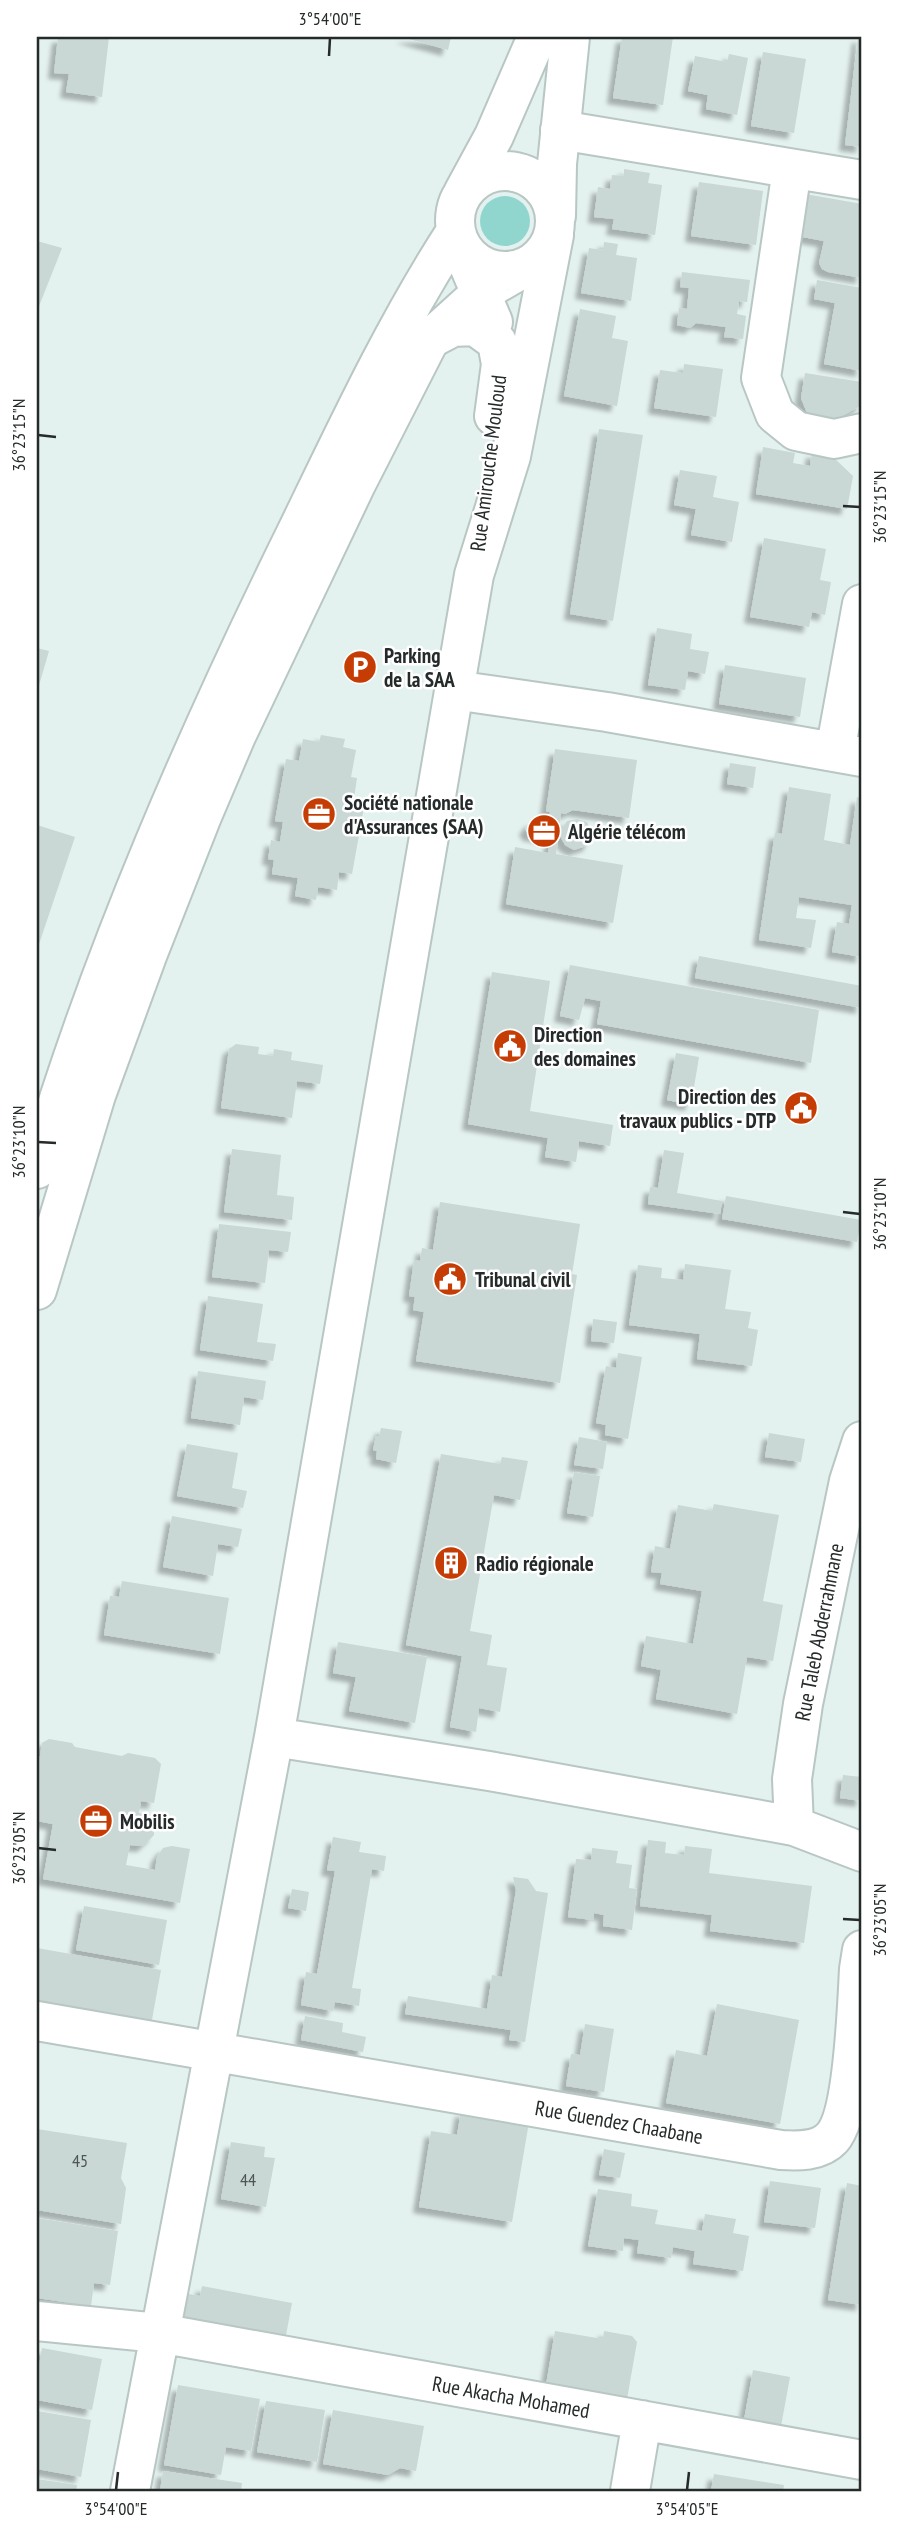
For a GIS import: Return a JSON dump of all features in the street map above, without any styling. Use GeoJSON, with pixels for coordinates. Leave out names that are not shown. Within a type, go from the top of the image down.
{"type":"FeatureCollection","features":[{"type":"Feature","properties":{"kind":"street"},"geometry":{"type":"LineString","coordinates":[[37,1169],[63,1083],[136,885],[250,627],[421,285],[459,225],[537,37]]}},
{"type":"Feature","properties":{"kind":"street"},"geometry":{"type":"LineString","coordinates":[[130,2491],[274,1737],[474,575],[511,456],[555,227],[560,130],[570,37]]}},
{"type":"Feature","properties":{"kind":"street"},"geometry":{"type":"LineString","coordinates":[[560,130],[862,180]]}},
{"type":"Feature","properties":{"kind":"street"},"geometry":{"type":"LineString","coordinates":[[792,169],[761,378],[775,414],[796,431],[834,439],[862,433]]}},
{"type":"Feature","properties":{"kind":"street"},"geometry":{"type":"LineString","coordinates":[[37,1290],[96,1095],[202,816],[236,736],[356,484],[430,339],[482,292],[536,262],[547,250],[555,227],[552,203],[544,189],[531,178],[516,172],[499,171],[470,185],[459,225],[482,292]]}},
{"type":"Feature","properties":{"kind":"street"},"geometry":{"type":"LineString","coordinates":[[459,225],[472,260],[487,269],[503,272],[520,270]]}},
{"type":"Feature","properties":{"kind":"street","name":"Rue Amirouche Mouloud"},"geometry":{"type":"LineString","coordinates":[[474,575],[500,365],[491,314],[482,292]]}},
{"type":"Feature","properties":{"kind":"street"},"geometry":{"type":"LineString","coordinates":[[430,339],[453,327],[475,326],[497,342]]}},
{"type":"Feature","properties":{"kind":"street"},"geometry":{"type":"LineString","coordinates":[[454,690],[607,712],[849,755],[862,604]]}},
{"type":"Feature","properties":{"kind":"street","name":"Rue Taleb Abderrahmane"},"geometry":{"type":"LineString","coordinates":[[794,1826],[792,1779],[803,1704],[849,1481],[862,1441]]}},
{"type":"Feature","properties":{"kind":"street"},"geometry":{"type":"LineString","coordinates":[[274,1737],[489,1771],[794,1826],[862,1852]]}},
{"type":"Feature","properties":{"kind":"street","name":"Rue Guendez Chaabane"},"geometry":{"type":"LineString","coordinates":[[37,2021],[781,2150],[803,2151],[832,2138],[855,2091],[862,1950]]}},
{"type":"Feature","properties":{"kind":"street","name":"Rue Akacha Mohamed"},"geometry":{"type":"LineString","coordinates":[[37,2322],[159,2333],[862,2460]]}},
{"type":"Feature","properties":{"kind":"street"},"geometry":{"type":"LineString","coordinates":[[630,2491],[642,2420]]}},
{"type":"Feature","properties":{"kind":"shaded area"},"geometry":{"type":"Polygon","coordinates":[[[505,196],[523,203],[530,221],[523,239],[505,246],[487,239],[480,221],[487,203],[505,196]]]}},
{"type":"Feature","properties":{"kind":"building"},"geometry":{"type":"Polygon","coordinates":[[[58,37],[109,37],[102,97],[66,92],[69,74],[54,73],[58,37]]]}},
{"type":"Feature","properties":{"kind":"building"},"geometry":{"type":"Polygon","coordinates":[[[402,37],[451,37],[448,50],[402,37]]]}},
{"type":"Feature","properties":{"kind":"building"},"geometry":{"type":"Polygon","coordinates":[[[622,37],[673,37],[663,105],[613,98],[622,37]]]}},
{"type":"Feature","properties":{"kind":"building"},"geometry":{"type":"Polygon","coordinates":[[[858,37],[862,37],[862,147],[845,145],[858,37]]]}},
{"type":"Feature","properties":{"kind":"building"},"geometry":{"type":"Polygon","coordinates":[[[763,52],[806,59],[794,133],[751,126],[763,52]]]}},
{"type":"Feature","properties":{"kind":"building"},"geometry":{"type":"Polygon","coordinates":[[[729,54],[748,58],[737,115],[706,109],[708,95],[688,91],[695,56],[727,62],[729,54]]]}},
{"type":"Feature","properties":{"kind":"building"},"geometry":{"type":"Polygon","coordinates":[[[624,169],[650,173],[648,183],[662,185],[655,235],[612,229],[614,219],[594,217],[598,187],[610,189],[612,175],[624,176],[624,169]]]}},
{"type":"Feature","properties":{"kind":"building"},"geometry":{"type":"Polygon","coordinates":[[[699,182],[763,191],[756,245],[691,236],[699,182]]]}},
{"type":"Feature","properties":{"kind":"building"},"geometry":{"type":"Polygon","coordinates":[[[805,194],[862,204],[862,278],[822,269],[819,263],[824,241],[797,236],[805,194]]]}},
{"type":"Feature","properties":{"kind":"building"},"geometry":{"type":"Polygon","coordinates":[[[37,241],[62,248],[37,311],[37,241]]]}},
{"type":"Feature","properties":{"kind":"building"},"geometry":{"type":"Polygon","coordinates":[[[604,242],[618,244],[616,255],[637,258],[631,301],[581,293],[589,248],[603,250],[604,242]]]}},
{"type":"Feature","properties":{"kind":"building"},"geometry":{"type":"Polygon","coordinates":[[[682,272],[750,280],[747,302],[739,301],[737,314],[746,316],[743,339],[724,337],[726,327],[696,323],[690,328],[677,325],[679,308],[687,309],[689,288],[680,287],[682,272]]]}},
{"type":"Feature","properties":{"kind":"building"},"geometry":{"type":"Polygon","coordinates":[[[817,280],[862,288],[862,371],[824,364],[835,303],[814,299],[817,280]]]}},
{"type":"Feature","properties":{"kind":"building"},"geometry":{"type":"Polygon","coordinates":[[[580,309],[616,316],[612,338],[628,341],[617,406],[564,396],[580,309]]]}},
{"type":"Feature","properties":{"kind":"building"},"geometry":{"type":"Polygon","coordinates":[[[684,364],[723,369],[716,417],[654,408],[660,370],[683,373],[684,364]]]}},
{"type":"Feature","properties":{"kind":"building"},"geometry":{"type":"Polygon","coordinates":[[[805,373],[862,382],[862,405],[831,422],[809,418],[801,398],[805,373]]]}},
{"type":"Feature","properties":{"kind":"building"},"geometry":{"type":"Polygon","coordinates":[[[599,429],[643,435],[613,621],[570,614],[599,429]]]}},
{"type":"Feature","properties":{"kind":"building"},"geometry":{"type":"Polygon","coordinates":[[[763,447],[795,453],[793,463],[810,466],[812,452],[831,455],[853,476],[847,509],[756,494],[763,447]]]}},
{"type":"Feature","properties":{"kind":"building"},"geometry":{"type":"Polygon","coordinates":[[[680,470],[717,476],[713,497],[739,502],[732,542],[691,535],[696,509],[674,505],[680,470]]]}},
{"type":"Feature","properties":{"kind":"building"},"geometry":{"type":"Polygon","coordinates":[[[764,538],[826,549],[820,580],[831,582],[825,615],[812,612],[809,627],[750,617],[764,538]]]}},
{"type":"Feature","properties":{"kind":"building"},"geometry":{"type":"Polygon","coordinates":[[[657,628],[692,634],[690,649],[709,652],[705,674],[688,671],[685,690],[648,685],[657,628]]]}},
{"type":"Feature","properties":{"kind":"building"},"geometry":{"type":"Polygon","coordinates":[[[37,648],[49,651],[37,692],[37,648]]]}},
{"type":"Feature","properties":{"kind":"building"},"geometry":{"type":"Polygon","coordinates":[[[725,665],[806,678],[800,717],[719,704],[725,665]]]}},
{"type":"Feature","properties":{"kind":"building","name":"Société nationale d'Assurances (SAA)"},"geometry":{"type":"Polygon","coordinates":[[[321,735],[345,739],[343,747],[356,750],[351,777],[357,778],[353,805],[364,807],[352,874],[339,872],[337,890],[318,887],[316,900],[295,896],[298,878],[272,874],[274,860],[268,859],[271,840],[280,842],[283,822],[275,821],[286,759],[299,761],[303,739],[319,742],[321,735]]]}},
{"type":"Feature","properties":{"kind":"building"},"geometry":{"type":"Polygon","coordinates":[[[555,749],[637,760],[629,818],[573,810],[561,813],[559,829],[561,830],[567,821],[577,819],[587,822],[593,835],[589,845],[574,850],[565,845],[559,834],[556,854],[623,865],[613,923],[506,904],[515,847],[548,853],[551,838],[529,835],[525,829],[531,821],[548,824],[550,812],[546,811],[555,749]]]}},
{"type":"Feature","properties":{"kind":"building"},"geometry":{"type":"Polygon","coordinates":[[[730,763],[756,767],[753,788],[727,784],[730,763]]]}},
{"type":"Feature","properties":{"kind":"building"},"geometry":{"type":"Polygon","coordinates":[[[789,787],[831,794],[824,840],[850,845],[857,797],[862,798],[862,957],[832,952],[837,922],[849,924],[852,905],[799,897],[796,918],[816,920],[811,948],[759,940],[775,833],[782,834],[789,787]]]}},
{"type":"Feature","properties":{"kind":"building"},"geometry":{"type":"Polygon","coordinates":[[[37,825],[75,837],[37,950],[37,825]]]}},
{"type":"Feature","properties":{"kind":"building"},"geometry":{"type":"Polygon","coordinates":[[[699,956],[862,986],[862,1008],[695,978],[699,956]]]}},
{"type":"Feature","properties":{"kind":"building"},"geometry":{"type":"Polygon","coordinates":[[[570,965],[819,1010],[811,1063],[597,1024],[601,1001],[585,998],[579,1020],[560,1016],[570,965]]]}},
{"type":"Feature","properties":{"kind":"building","name":"Direction des domaines"},"geometry":{"type":"Polygon","coordinates":[[[492,972],[550,981],[530,1111],[613,1125],[610,1146],[579,1141],[576,1162],[545,1157],[548,1138],[468,1124],[492,972]]]}},
{"type":"Feature","properties":{"kind":"building"},"geometry":{"type":"Polygon","coordinates":[[[236,1044],[259,1047],[258,1054],[273,1056],[274,1049],[292,1052],[291,1060],[323,1065],[320,1084],[297,1081],[292,1118],[221,1108],[229,1049],[236,1044]]]}},
{"type":"Feature","properties":{"kind":"building"},"geometry":{"type":"Polygon","coordinates":[[[676,1053],[699,1057],[691,1105],[667,1100],[676,1053]]]}},
{"type":"Feature","properties":{"kind":"building"},"geometry":{"type":"Polygon","coordinates":[[[232,1149],[281,1155],[277,1195],[294,1197],[292,1220],[224,1212],[232,1149]]]}},
{"type":"Feature","properties":{"kind":"building"},"geometry":{"type":"Polygon","coordinates":[[[664,1150],[684,1153],[677,1193],[722,1201],[720,1214],[648,1204],[650,1187],[658,1188],[664,1150]]]}},
{"type":"Feature","properties":{"kind":"building"},"geometry":{"type":"Polygon","coordinates":[[[726,1196],[861,1220],[857,1242],[722,1219],[726,1196]]]}},
{"type":"Feature","properties":{"kind":"building"},"geometry":{"type":"Polygon","coordinates":[[[440,1202],[580,1224],[572,1274],[577,1275],[560,1383],[416,1361],[424,1312],[413,1310],[415,1297],[409,1296],[414,1260],[420,1261],[422,1248],[433,1250],[440,1202]]]}},
{"type":"Feature","properties":{"kind":"building"},"geometry":{"type":"Polygon","coordinates":[[[219,1224],[291,1232],[288,1252],[269,1250],[265,1283],[212,1277],[219,1224]]]}},
{"type":"Feature","properties":{"kind":"building"},"geometry":{"type":"Polygon","coordinates":[[[685,1264],[731,1270],[725,1309],[751,1312],[748,1328],[758,1330],[752,1366],[697,1359],[700,1334],[629,1325],[638,1265],[662,1268],[661,1278],[683,1280],[685,1264]]]}},
{"type":"Feature","properties":{"kind":"building"},"geometry":{"type":"Polygon","coordinates":[[[208,1296],[263,1304],[257,1342],[276,1344],[273,1361],[200,1350],[208,1296]]]}},
{"type":"Feature","properties":{"kind":"building"},"geometry":{"type":"Polygon","coordinates":[[[593,1319],[617,1322],[614,1343],[591,1341],[593,1319]]]}},
{"type":"Feature","properties":{"kind":"building"},"geometry":{"type":"Polygon","coordinates":[[[618,1353],[642,1357],[628,1439],[605,1435],[606,1425],[596,1423],[606,1366],[616,1368],[618,1353]]]}},
{"type":"Feature","properties":{"kind":"building"},"geometry":{"type":"Polygon","coordinates":[[[198,1371],[266,1381],[263,1400],[244,1397],[240,1425],[191,1418],[198,1371]]]}},
{"type":"Feature","properties":{"kind":"building"},"geometry":{"type":"Polygon","coordinates":[[[381,1428],[402,1431],[396,1463],[376,1459],[377,1451],[373,1450],[381,1428]]]}},
{"type":"Feature","properties":{"kind":"building"},"geometry":{"type":"Polygon","coordinates":[[[769,1433],[805,1439],[801,1462],[765,1457],[769,1433]]]}},
{"type":"Feature","properties":{"kind":"building"},"geometry":{"type":"Polygon","coordinates":[[[579,1437],[607,1442],[603,1469],[574,1465],[579,1437]]]}},
{"type":"Feature","properties":{"kind":"building"},"geometry":{"type":"Polygon","coordinates":[[[187,1444],[238,1453],[232,1488],[247,1491],[243,1508],[177,1496],[187,1444]]]}},
{"type":"Feature","properties":{"kind":"building","name":"Radio régionale"},"geometry":{"type":"Polygon","coordinates":[[[441,1454],[500,1464],[502,1457],[528,1461],[520,1500],[494,1495],[470,1631],[492,1635],[487,1665],[507,1668],[500,1712],[479,1708],[476,1732],[450,1727],[462,1656],[406,1645],[441,1454]]]}},
{"type":"Feature","properties":{"kind":"building"},"geometry":{"type":"Polygon","coordinates":[[[574,1472],[600,1476],[593,1517],[567,1513],[574,1472]]]}},
{"type":"Feature","properties":{"kind":"building"},"geometry":{"type":"Polygon","coordinates":[[[714,1504],[779,1515],[763,1601],[783,1605],[773,1661],[747,1657],[737,1714],[656,1699],[661,1670],[641,1666],[646,1636],[693,1644],[702,1591],[660,1584],[662,1573],[651,1572],[655,1546],[670,1549],[678,1505],[712,1511],[714,1504]]]}},
{"type":"Feature","properties":{"kind":"building"},"geometry":{"type":"Polygon","coordinates":[[[172,1516],[242,1529],[238,1547],[218,1544],[213,1576],[163,1567],[172,1516]]]}},
{"type":"Feature","properties":{"kind":"building"},"geometry":{"type":"Polygon","coordinates":[[[122,1581],[229,1598],[220,1654],[104,1635],[110,1596],[119,1597],[122,1581]]]}},
{"type":"Feature","properties":{"kind":"building"},"geometry":{"type":"Polygon","coordinates":[[[338,1642],[427,1657],[415,1723],[349,1711],[356,1677],[333,1673],[338,1642]]]}},
{"type":"Feature","properties":{"kind":"building","name":"Mobilis"},"geometry":{"type":"Polygon","coordinates":[[[49,1739],[122,1756],[128,1753],[155,1758],[161,1764],[154,1803],[141,1801],[139,1813],[145,1814],[153,1822],[154,1835],[143,1846],[130,1845],[126,1865],[155,1870],[157,1857],[163,1848],[172,1846],[190,1849],[180,1903],[43,1879],[53,1824],[37,1821],[37,1774],[42,1743],[49,1739]]]}},
{"type":"Feature","properties":{"kind":"building"},"geometry":{"type":"Polygon","coordinates":[[[843,1775],[862,1777],[862,1801],[840,1798],[843,1775]]]}},
{"type":"Feature","properties":{"kind":"building"},"geometry":{"type":"Polygon","coordinates":[[[333,1837],[361,1842],[359,1852],[386,1856],[384,1871],[372,1869],[352,1988],[361,1989],[359,2006],[335,2002],[333,2011],[301,2005],[306,1972],[317,1974],[335,1871],[327,1870],[333,1837]]]}},
{"type":"Feature","properties":{"kind":"building"},"geometry":{"type":"Polygon","coordinates":[[[648,1840],[666,1842],[665,1853],[684,1855],[685,1846],[712,1849],[709,1873],[812,1886],[804,1943],[710,1931],[712,1915],[640,1906],[648,1840]]]}},
{"type":"Feature","properties":{"kind":"building"},"geometry":{"type":"Polygon","coordinates":[[[592,1848],[618,1851],[616,1863],[632,1865],[629,1888],[637,1889],[632,1930],[603,1926],[604,1915],[594,1913],[593,1920],[568,1917],[576,1859],[591,1860],[592,1848]]]}},
{"type":"Feature","properties":{"kind":"building"},"geometry":{"type":"Polygon","coordinates":[[[513,1877],[528,1879],[536,1891],[548,1893],[525,2042],[509,2040],[511,2030],[405,2014],[408,1996],[487,2009],[492,1975],[502,1977],[516,1890],[513,1877]]]}},
{"type":"Feature","properties":{"kind":"building"},"geometry":{"type":"Polygon","coordinates":[[[292,1889],[309,1892],[306,1911],[288,1908],[292,1889]]]}},
{"type":"Feature","properties":{"kind":"building"},"geometry":{"type":"Polygon","coordinates":[[[84,1906],[167,1920],[159,1965],[76,1950],[84,1906]]]}},
{"type":"Feature","properties":{"kind":"building"},"geometry":{"type":"Polygon","coordinates":[[[37,1948],[161,1970],[151,2025],[37,2005],[37,1948]]]}},
{"type":"Feature","properties":{"kind":"building"},"geometry":{"type":"Polygon","coordinates":[[[717,2004],[799,2020],[780,2124],[666,2103],[676,2050],[707,2056],[717,2004]]]}},
{"type":"Feature","properties":{"kind":"building"},"geometry":{"type":"Polygon","coordinates":[[[305,2016],[343,2023],[342,2032],[366,2037],[363,2052],[301,2040],[305,2016]]]}},
{"type":"Feature","properties":{"kind":"building"},"geometry":{"type":"Polygon","coordinates":[[[585,2024],[614,2029],[604,2092],[566,2086],[571,2054],[580,2055],[585,2024]]]}},
{"type":"Feature","properties":{"kind":"building"},"geometry":{"type":"Polygon","coordinates":[[[461,2111],[529,2122],[512,2222],[419,2207],[431,2131],[457,2135],[461,2111]]]}},
{"type":"Feature","properties":{"kind":"building"},"geometry":{"type":"Polygon","coordinates":[[[37,2129],[127,2143],[121,2178],[126,2188],[121,2224],[37,2210],[37,2129]]]}},
{"type":"Feature","properties":{"kind":"building"},"geometry":{"type":"Polygon","coordinates":[[[231,2142],[265,2147],[264,2157],[275,2158],[266,2207],[221,2199],[231,2142]]]}},
{"type":"Feature","properties":{"kind":"building"},"geometry":{"type":"Polygon","coordinates":[[[604,2149],[625,2153],[620,2178],[599,2175],[604,2149]]]}},
{"type":"Feature","properties":{"kind":"building"},"geometry":{"type":"Polygon","coordinates":[[[770,2181],[821,2188],[815,2228],[764,2222],[770,2181]]]}},
{"type":"Feature","properties":{"kind":"building"},"geometry":{"type":"Polygon","coordinates":[[[847,2183],[862,2186],[862,2305],[828,2300],[847,2183]]]}},
{"type":"Feature","properties":{"kind":"building"},"geometry":{"type":"Polygon","coordinates":[[[598,2189],[632,2194],[631,2206],[658,2210],[655,2224],[702,2231],[705,2214],[736,2219],[733,2233],[749,2236],[743,2271],[693,2264],[695,2251],[673,2247],[671,2258],[637,2253],[639,2240],[624,2238],[623,2251],[588,2246],[598,2189]]]}},
{"type":"Feature","properties":{"kind":"building"},"geometry":{"type":"Polygon","coordinates":[[[37,2218],[118,2231],[110,2285],[94,2283],[91,2306],[37,2298],[37,2218]]]}},
{"type":"Feature","properties":{"kind":"building"},"geometry":{"type":"Polygon","coordinates":[[[202,2286],[292,2303],[283,2351],[176,2331],[183,2293],[200,2296],[202,2286]]]}},
{"type":"Feature","properties":{"kind":"building"},"geometry":{"type":"Polygon","coordinates":[[[555,2331],[603,2339],[604,2331],[632,2336],[637,2342],[627,2399],[546,2385],[555,2331]]]}},
{"type":"Feature","properties":{"kind":"building"},"geometry":{"type":"Polygon","coordinates":[[[42,2348],[102,2359],[92,2410],[37,2400],[37,2377],[42,2348]]]}},
{"type":"Feature","properties":{"kind":"building"},"geometry":{"type":"Polygon","coordinates":[[[753,2370],[790,2377],[779,2437],[742,2431],[753,2370]]]}},
{"type":"Feature","properties":{"kind":"building"},"geometry":{"type":"Polygon","coordinates":[[[178,2385],[260,2399],[251,2451],[226,2447],[221,2475],[164,2465],[178,2385]]]}},
{"type":"Feature","properties":{"kind":"building"},"geometry":{"type":"Polygon","coordinates":[[[266,2401],[325,2410],[317,2462],[257,2452],[266,2401]]]}},
{"type":"Feature","properties":{"kind":"building"},"geometry":{"type":"Polygon","coordinates":[[[333,2410],[424,2426],[416,2471],[400,2468],[388,2475],[323,2464],[333,2410]]]}},
{"type":"Feature","properties":{"kind":"building"},"geometry":{"type":"Polygon","coordinates":[[[37,2411],[91,2420],[81,2477],[37,2469],[37,2411]]]}},
{"type":"Feature","properties":{"kind":"building"},"geometry":{"type":"Polygon","coordinates":[[[163,2471],[242,2483],[241,2491],[160,2491],[163,2471]]]}},
{"type":"Feature","properties":{"kind":"building"},"geometry":{"type":"Polygon","coordinates":[[[714,2474],[784,2485],[783,2491],[711,2491],[714,2474]]]}},
{"type":"Feature","properties":{"kind":"building"},"geometry":{"type":"Polygon","coordinates":[[[37,2479],[77,2485],[76,2491],[37,2491],[37,2479]]]}},
{"type":"Feature","properties":{"kind":"place","name":"Parking de la SAA"},"geometry":{"type":"Point","coordinates":[360,667]}},
{"type":"Feature","properties":{"kind":"place","name":"Société nationale d'Assurances (SAA)"},"geometry":{"type":"Point","coordinates":[319,814]}},
{"type":"Feature","properties":{"kind":"place","name":"Algérie télécom"},"geometry":{"type":"Point","coordinates":[544,831]}},
{"type":"Feature","properties":{"kind":"place","name":"Direction des domaines"},"geometry":{"type":"Point","coordinates":[510,1046]}},
{"type":"Feature","properties":{"kind":"place","name":"Direction des travaux publics - DTP"},"geometry":{"type":"Point","coordinates":[801,1108]}},
{"type":"Feature","properties":{"kind":"place","name":"Tribunal civil"},"geometry":{"type":"Point","coordinates":[450,1279]}},
{"type":"Feature","properties":{"kind":"place","name":"Radio régionale"},"geometry":{"type":"Point","coordinates":[451,1563]}},
{"type":"Feature","properties":{"kind":"place","name":"Mobilis"},"geometry":{"type":"Point","coordinates":[96,1821]}}]}
